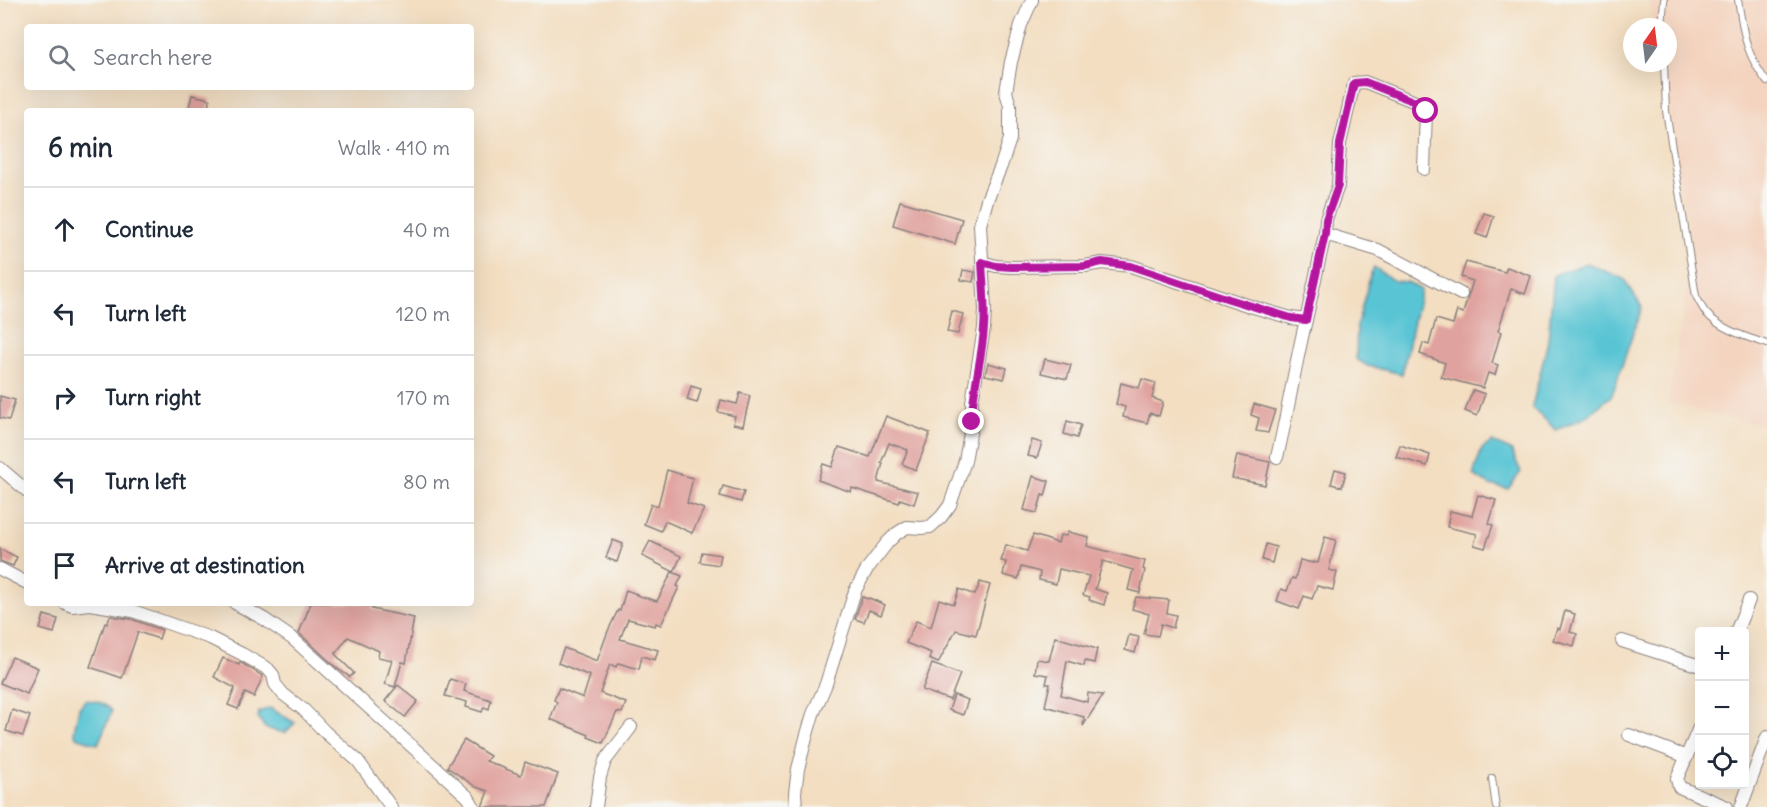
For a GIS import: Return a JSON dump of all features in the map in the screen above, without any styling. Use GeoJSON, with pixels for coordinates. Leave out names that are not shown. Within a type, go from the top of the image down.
{"type":"FeatureCollection","features":[{"type":"Feature","properties":{"kind":"street"},"geometry":{"type":"LineString","coordinates":[[795,807],[798,769],[806,738],[826,684],[855,591],[867,569],[886,543],[907,527],[930,527],[950,505],[956,492],[965,461],[972,422],[972,402],[984,328],[980,225],[1010,139],[1010,106],[1006,92],[1021,25],[1032,0]]}},
{"type":"Feature","properties":{"kind":"street"},"geometry":{"type":"LineString","coordinates":[[1277,458],[1325,234],[1326,219],[1338,186],[1340,144],[1354,83],[1365,82],[1386,90],[1418,103],[1426,111],[1424,169]]}},
{"type":"Feature","properties":{"kind":"street"},"geometry":{"type":"LineString","coordinates":[[1325,234],[1378,250],[1461,294]]}},
{"type":"Feature","properties":{"kind":"street"},"geometry":{"type":"LineString","coordinates":[[982,262],[1012,267],[1085,266],[1102,262],[1131,266],[1239,302],[1291,318],[1306,320]]}},
{"type":"Feature","properties":{"kind":"street"},"geometry":{"type":"LineString","coordinates":[[0,468],[24,488]]}},
{"type":"Feature","properties":{"kind":"street"},"geometry":{"type":"LineString","coordinates":[[0,569],[24,581]]}},
{"type":"Feature","properties":{"kind":"street"},"geometry":{"type":"LineString","coordinates":[[1738,627],[1749,600]]}},
{"type":"Feature","properties":{"kind":"street"},"geometry":{"type":"LineString","coordinates":[[104,606],[133,610],[210,638],[268,669],[283,694],[304,710],[358,761],[391,807]]}},
{"type":"Feature","properties":{"kind":"street"},"geometry":{"type":"LineString","coordinates":[[240,606],[300,645],[468,797],[474,807]]}},
{"type":"Feature","properties":{"kind":"street"},"geometry":{"type":"LineString","coordinates":[[1622,641],[1695,664]]}},
{"type":"Feature","properties":{"kind":"street"},"geometry":{"type":"LineString","coordinates":[[596,807],[602,767],[631,727]]}},
{"type":"Feature","properties":{"kind":"street"},"geometry":{"type":"LineString","coordinates":[[1629,735],[1687,757]]}},
{"type":"Feature","properties":{"kind":"street"},"geometry":{"type":"LineString","coordinates":[[1696,735],[1677,779],[1678,787],[1727,807]]}},
{"type":"Feature","properties":{"kind":"street"},"geometry":{"type":"LineString","coordinates":[[1741,807],[1767,737]]}},
{"type":"Feature","properties":{"kind":"lane"},"geometry":{"type":"LineString","coordinates":[[1663,18],[1664,0]]}},
{"type":"Feature","properties":{"kind":"lane"},"geometry":{"type":"LineString","coordinates":[[1738,0],[1745,44],[1756,67],[1767,82]]}},
{"type":"Feature","properties":{"kind":"lane"},"geometry":{"type":"LineString","coordinates":[[1664,72],[1666,111],[1696,296],[1706,313],[1716,321],[1734,332],[1767,344]]}},
{"type":"Feature","properties":{"kind":"lane"},"geometry":{"type":"LineString","coordinates":[[1492,778],[1496,807]]}},
{"type":"Feature","properties":{"kind":"shaded area"},"geometry":{"type":"Polygon","coordinates":[[[1649,0],[1767,0],[1767,427],[1668,403],[1693,256],[1662,72],[1677,72],[1677,18],[1652,18],[1649,0]]]}},
{"type":"Feature","properties":{"kind":"water"},"geometry":{"type":"Polygon","coordinates":[[[1587,263],[1624,279],[1642,307],[1612,395],[1586,417],[1556,430],[1532,407],[1548,341],[1554,275],[1587,263]]]}},
{"type":"Feature","properties":{"kind":"water"},"geometry":{"type":"Polygon","coordinates":[[[1374,267],[1394,281],[1408,282],[1421,290],[1402,374],[1368,366],[1356,359],[1357,325],[1374,267]]]}},
{"type":"Feature","properties":{"kind":"water"},"geometry":{"type":"Polygon","coordinates":[[[1492,442],[1511,450],[1521,472],[1508,489],[1490,485],[1473,475],[1482,449],[1492,442]]]}},
{"type":"Feature","properties":{"kind":"water"},"geometry":{"type":"Polygon","coordinates":[[[85,700],[100,702],[112,711],[98,744],[76,737],[74,731],[79,708],[85,700]]]}},
{"type":"Feature","properties":{"kind":"water"},"geometry":{"type":"Polygon","coordinates":[[[270,708],[295,723],[285,733],[265,728],[258,717],[259,712],[270,708]]]}},
{"type":"Feature","properties":{"kind":"building"},"geometry":{"type":"Polygon","coordinates":[[[192,95],[210,99],[208,108],[189,108],[192,95]]]}},
{"type":"Feature","properties":{"kind":"building"},"geometry":{"type":"Polygon","coordinates":[[[900,201],[962,219],[955,244],[893,225],[900,201]]]}},
{"type":"Feature","properties":{"kind":"building"},"geometry":{"type":"Polygon","coordinates":[[[1484,213],[1494,216],[1487,238],[1476,234],[1484,213]]]}},
{"type":"Feature","properties":{"kind":"building"},"geometry":{"type":"Polygon","coordinates":[[[1466,262],[1505,272],[1507,267],[1531,276],[1525,294],[1511,289],[1498,331],[1501,332],[1492,363],[1498,365],[1495,375],[1488,373],[1483,388],[1441,377],[1445,363],[1420,354],[1423,343],[1429,345],[1436,319],[1453,324],[1457,311],[1463,313],[1473,281],[1461,277],[1466,262]]]}},
{"type":"Feature","properties":{"kind":"building"},"geometry":{"type":"Polygon","coordinates":[[[963,270],[975,272],[973,282],[961,280],[963,270]]]}},
{"type":"Feature","properties":{"kind":"building"},"geometry":{"type":"Polygon","coordinates":[[[952,311],[963,314],[958,334],[947,332],[952,311]]]}},
{"type":"Feature","properties":{"kind":"building"},"geometry":{"type":"Polygon","coordinates":[[[1045,359],[1071,365],[1067,379],[1041,373],[1045,359]]]}},
{"type":"Feature","properties":{"kind":"building"},"geometry":{"type":"Polygon","coordinates":[[[988,363],[1007,368],[1004,379],[985,375],[988,363]]]}},
{"type":"Feature","properties":{"kind":"building"},"geometry":{"type":"Polygon","coordinates":[[[1142,379],[1156,383],[1152,398],[1163,402],[1159,416],[1150,413],[1147,423],[1123,417],[1125,407],[1116,404],[1121,383],[1139,388],[1142,379]]]}},
{"type":"Feature","properties":{"kind":"building"},"geometry":{"type":"Polygon","coordinates":[[[691,386],[701,389],[697,403],[687,400],[691,386]]]}},
{"type":"Feature","properties":{"kind":"building"},"geometry":{"type":"Polygon","coordinates":[[[1473,390],[1485,394],[1477,416],[1465,411],[1473,390]]]}},
{"type":"Feature","properties":{"kind":"building"},"geometry":{"type":"Polygon","coordinates":[[[740,393],[750,396],[743,426],[733,424],[735,416],[718,412],[721,400],[737,404],[740,393]]]}},
{"type":"Feature","properties":{"kind":"building"},"geometry":{"type":"Polygon","coordinates":[[[0,396],[15,400],[9,420],[0,418],[0,396]]]}},
{"type":"Feature","properties":{"kind":"building"},"geometry":{"type":"Polygon","coordinates":[[[1254,404],[1275,410],[1268,433],[1256,431],[1259,418],[1251,415],[1254,404]]]}},
{"type":"Feature","properties":{"kind":"building"},"geometry":{"type":"Polygon","coordinates":[[[886,416],[930,433],[916,470],[902,464],[908,450],[889,443],[881,463],[883,463],[878,482],[918,492],[914,504],[900,499],[899,503],[852,488],[851,492],[818,480],[823,464],[832,467],[839,447],[870,457],[886,416]]]}},
{"type":"Feature","properties":{"kind":"building"},"geometry":{"type":"Polygon","coordinates":[[[1067,421],[1081,425],[1077,438],[1064,434],[1067,421]]]}},
{"type":"Feature","properties":{"kind":"building"},"geometry":{"type":"Polygon","coordinates":[[[1032,440],[1042,443],[1037,458],[1028,456],[1032,440]]]}},
{"type":"Feature","properties":{"kind":"building"},"geometry":{"type":"Polygon","coordinates":[[[1400,445],[1430,455],[1427,466],[1396,457],[1400,445]]]}},
{"type":"Feature","properties":{"kind":"building"},"geometry":{"type":"Polygon","coordinates":[[[1237,455],[1270,462],[1265,485],[1232,478],[1237,455]]]}},
{"type":"Feature","properties":{"kind":"building"},"geometry":{"type":"Polygon","coordinates":[[[1335,469],[1346,472],[1342,487],[1331,484],[1335,469]]]}},
{"type":"Feature","properties":{"kind":"building"},"geometry":{"type":"Polygon","coordinates":[[[667,470],[693,478],[687,503],[704,509],[692,533],[665,521],[661,531],[644,524],[651,504],[658,506],[667,470]]]}},
{"type":"Feature","properties":{"kind":"building"},"geometry":{"type":"Polygon","coordinates":[[[1033,476],[1049,481],[1037,513],[1024,510],[1033,476]]]}},
{"type":"Feature","properties":{"kind":"building"},"geometry":{"type":"Polygon","coordinates":[[[723,486],[744,492],[741,502],[720,496],[723,486]]]}},
{"type":"Feature","properties":{"kind":"building"},"geometry":{"type":"Polygon","coordinates":[[[1478,495],[1496,500],[1489,524],[1493,525],[1485,548],[1474,545],[1477,534],[1447,527],[1450,511],[1472,516],[1478,495]]]}},
{"type":"Feature","properties":{"kind":"building"},"geometry":{"type":"Polygon","coordinates":[[[1068,532],[1089,537],[1087,546],[1145,561],[1140,593],[1128,590],[1133,570],[1103,561],[1095,589],[1107,593],[1104,605],[1089,600],[1090,597],[1083,595],[1089,576],[1059,569],[1056,584],[1039,580],[1040,572],[1021,567],[1018,579],[1003,575],[1006,562],[1001,561],[1006,545],[1027,551],[1033,535],[1058,543],[1060,535],[1066,536],[1068,532]]]}},
{"type":"Feature","properties":{"kind":"building"},"geometry":{"type":"Polygon","coordinates":[[[1325,537],[1336,540],[1329,570],[1337,572],[1333,590],[1317,586],[1312,599],[1304,596],[1299,609],[1277,601],[1281,589],[1287,591],[1292,578],[1295,579],[1300,560],[1318,563],[1325,537]]]}},
{"type":"Feature","properties":{"kind":"building"},"geometry":{"type":"Polygon","coordinates":[[[613,540],[623,544],[617,562],[606,558],[613,540]]]}},
{"type":"Feature","properties":{"kind":"building"},"geometry":{"type":"Polygon","coordinates":[[[650,541],[681,556],[674,572],[642,556],[650,541]]]}},
{"type":"Feature","properties":{"kind":"building"},"geometry":{"type":"Polygon","coordinates":[[[1266,544],[1276,547],[1272,563],[1262,560],[1266,544]]]}},
{"type":"Feature","properties":{"kind":"building"},"geometry":{"type":"Polygon","coordinates":[[[0,549],[17,557],[13,566],[0,561],[0,549]]]}},
{"type":"Feature","properties":{"kind":"building"},"geometry":{"type":"Polygon","coordinates":[[[702,552],[721,555],[719,565],[700,562],[702,552]]]}},
{"type":"Feature","properties":{"kind":"building"},"geometry":{"type":"Polygon","coordinates":[[[672,572],[682,576],[661,625],[656,623],[655,626],[628,619],[620,639],[658,650],[655,660],[642,656],[639,669],[618,663],[616,667],[610,664],[600,693],[626,703],[622,713],[617,712],[603,743],[550,719],[557,702],[554,700],[559,688],[583,698],[590,676],[558,663],[564,648],[597,661],[608,631],[618,610],[620,611],[626,590],[657,601],[672,572]]]}},
{"type":"Feature","properties":{"kind":"building"},"geometry":{"type":"Polygon","coordinates":[[[980,582],[990,585],[976,635],[956,630],[938,663],[929,659],[931,653],[906,643],[916,621],[931,627],[939,599],[954,604],[959,589],[975,595],[980,582]]]}},
{"type":"Feature","properties":{"kind":"building"},"geometry":{"type":"Polygon","coordinates":[[[862,597],[885,605],[881,615],[869,610],[864,622],[855,619],[862,597]]]}},
{"type":"Feature","properties":{"kind":"building"},"geometry":{"type":"Polygon","coordinates":[[[1136,597],[1169,600],[1167,613],[1176,615],[1173,628],[1161,624],[1158,636],[1144,634],[1149,614],[1132,609],[1136,597]]]}},
{"type":"Feature","properties":{"kind":"building"},"geometry":{"type":"Polygon","coordinates":[[[310,606],[374,606],[372,609],[414,618],[406,663],[402,662],[395,687],[385,684],[392,660],[378,657],[379,651],[348,637],[335,654],[354,673],[350,677],[299,633],[310,606]]]}},
{"type":"Feature","properties":{"kind":"building"},"geometry":{"type":"Polygon","coordinates":[[[1565,611],[1575,614],[1570,632],[1577,634],[1574,646],[1553,640],[1557,628],[1560,629],[1565,611]]]}},
{"type":"Feature","properties":{"kind":"building"},"geometry":{"type":"Polygon","coordinates":[[[44,615],[58,619],[54,633],[40,629],[44,615]]]}},
{"type":"Feature","properties":{"kind":"building"},"geometry":{"type":"Polygon","coordinates":[[[110,616],[131,619],[162,630],[159,639],[138,632],[122,678],[90,667],[105,623],[107,624],[110,616]]]}},
{"type":"Feature","properties":{"kind":"building"},"geometry":{"type":"Polygon","coordinates":[[[1129,635],[1139,637],[1135,653],[1125,650],[1129,635]]]}},
{"type":"Feature","properties":{"kind":"building"},"geometry":{"type":"Polygon","coordinates":[[[1055,637],[1097,649],[1094,663],[1085,661],[1084,666],[1067,661],[1061,695],[1087,702],[1088,693],[1103,695],[1083,726],[1084,717],[1045,706],[1050,684],[1046,684],[1048,675],[1035,673],[1037,659],[1049,661],[1055,637]]]}},
{"type":"Feature","properties":{"kind":"building"},"geometry":{"type":"Polygon","coordinates":[[[12,657],[38,668],[27,694],[0,683],[12,657]]]}},
{"type":"Feature","properties":{"kind":"building"},"geometry":{"type":"Polygon","coordinates":[[[223,658],[239,665],[240,662],[263,676],[254,697],[245,693],[238,709],[228,705],[235,688],[214,677],[223,658]]]}},
{"type":"Feature","properties":{"kind":"building"},"geometry":{"type":"Polygon","coordinates":[[[932,664],[960,674],[950,700],[922,690],[932,664]]]}},
{"type":"Feature","properties":{"kind":"building"},"geometry":{"type":"Polygon","coordinates":[[[450,679],[466,684],[464,691],[491,700],[489,709],[484,707],[482,712],[466,707],[467,702],[445,696],[450,679]]]}},
{"type":"Feature","properties":{"kind":"building"},"geometry":{"type":"Polygon","coordinates":[[[398,685],[418,701],[405,717],[385,701],[398,685]]]}},
{"type":"Feature","properties":{"kind":"building"},"geometry":{"type":"Polygon","coordinates":[[[954,695],[968,700],[963,715],[949,710],[954,695]]]}},
{"type":"Feature","properties":{"kind":"building"},"geometry":{"type":"Polygon","coordinates":[[[12,710],[30,716],[23,736],[6,731],[12,710]]]}},
{"type":"Feature","properties":{"kind":"building"},"geometry":{"type":"Polygon","coordinates":[[[464,740],[490,756],[486,761],[521,775],[525,762],[558,774],[546,807],[482,807],[488,791],[476,787],[447,767],[464,740]]]}},
{"type":"Feature","properties":{"kind":"route"},"geometry":{"type":"LineString","coordinates":[[972,422],[972,402],[984,328],[982,262],[1012,267],[1085,266],[1102,262],[1131,266],[1229,299],[1291,318],[1306,320],[1325,234],[1326,219],[1338,186],[1340,144],[1354,83],[1365,82],[1418,103],[1426,111]]}}]}
